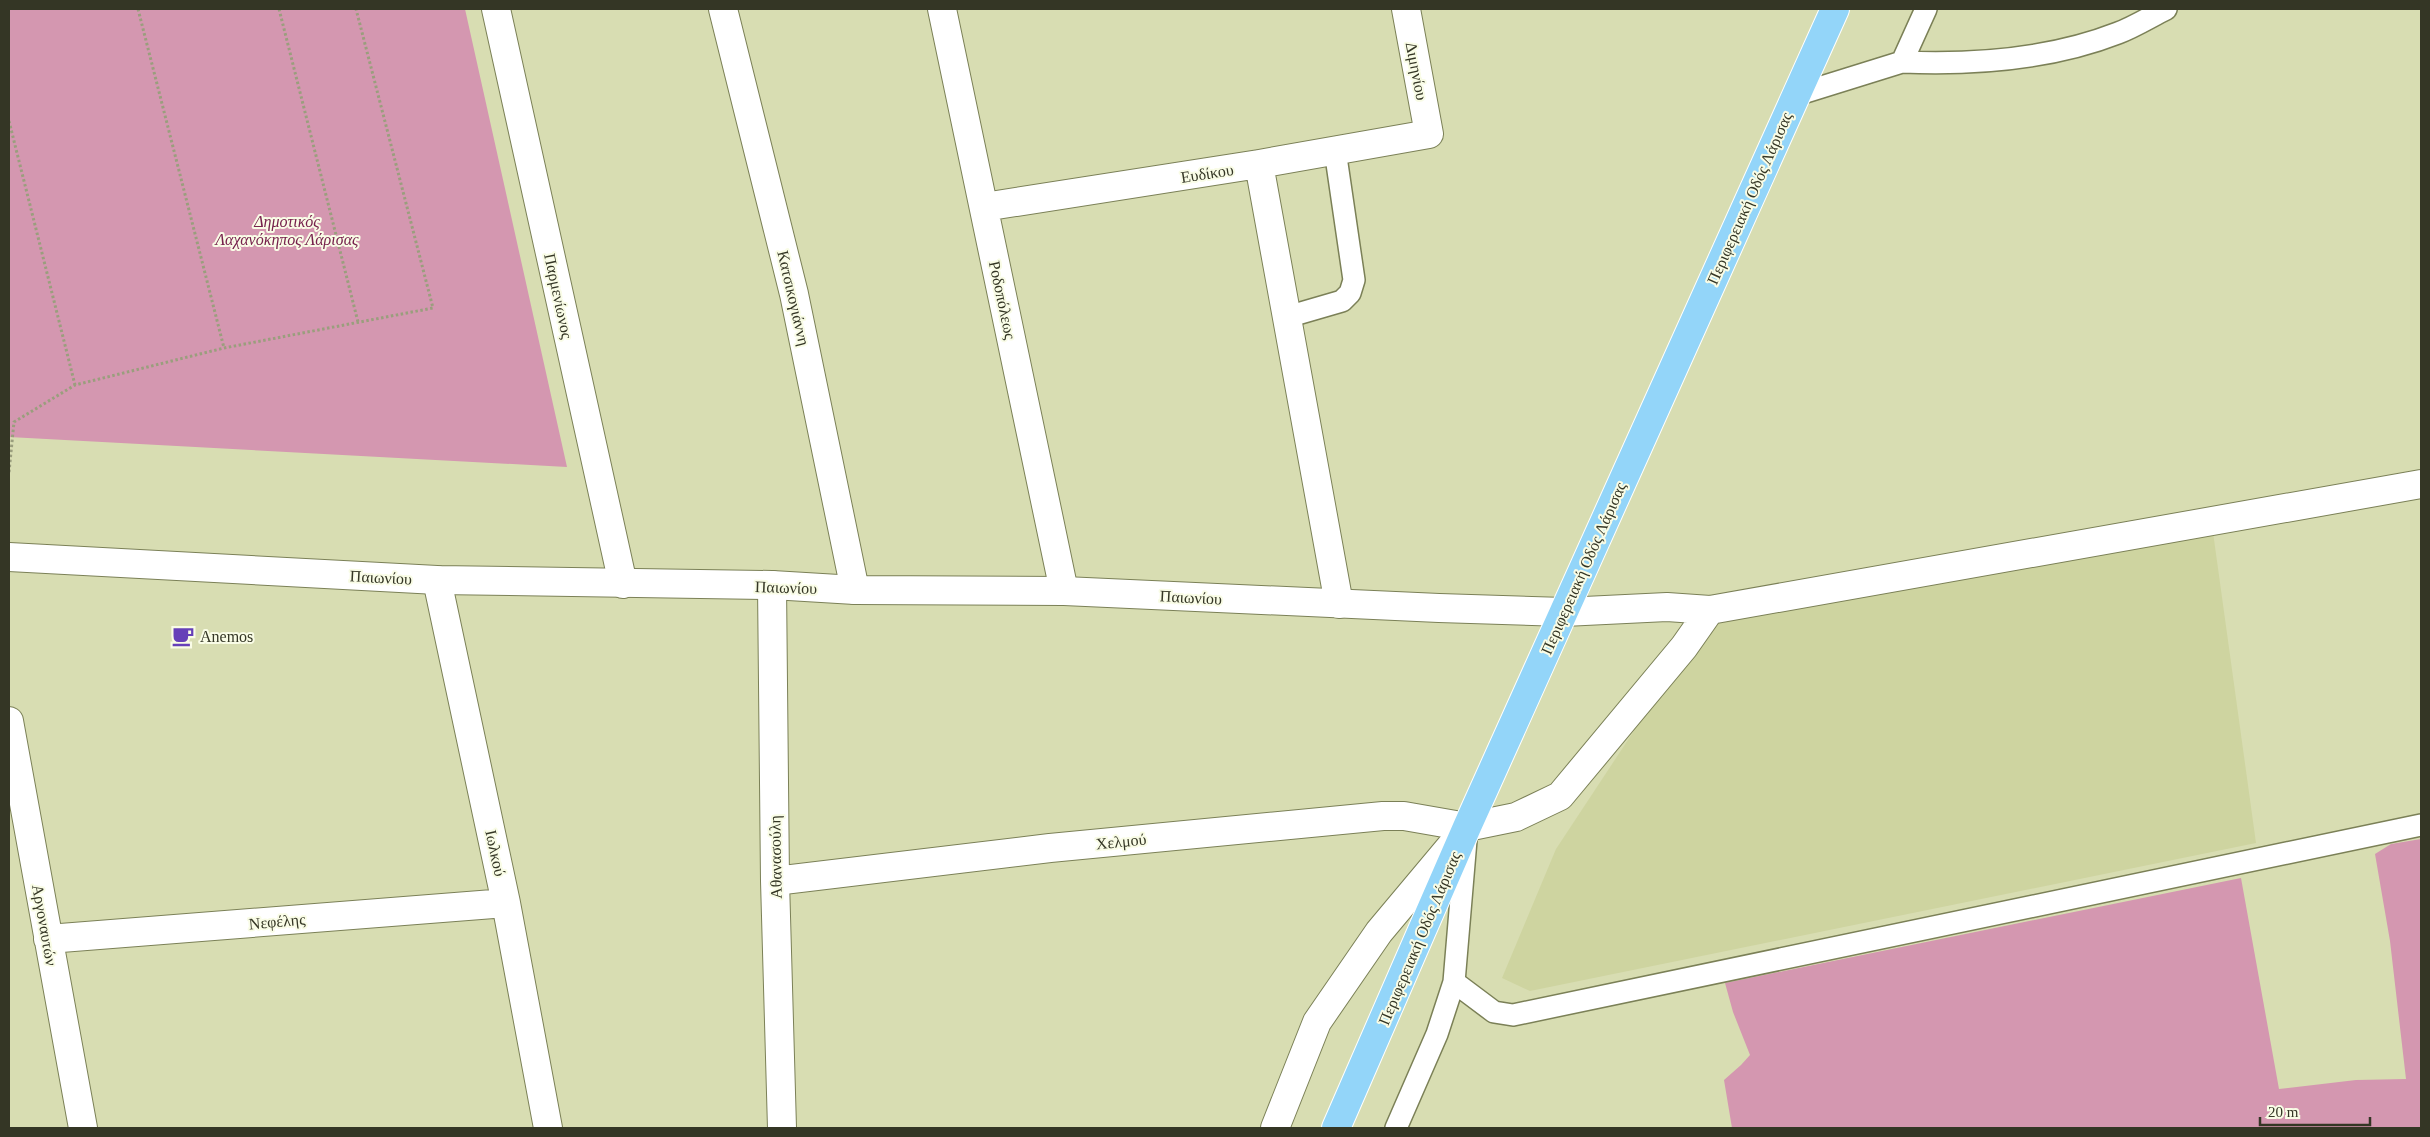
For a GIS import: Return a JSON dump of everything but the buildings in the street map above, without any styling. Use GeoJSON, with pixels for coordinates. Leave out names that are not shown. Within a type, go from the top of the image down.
{"type":"FeatureCollection","features":[{"type":"Feature","properties":{"kind":"highway","name":"Περιφερειακή Οδός Λάρισας"},"geometry":{"type":"LineString","coordinates":[[1336,1128],[1467,827],[1835,9]]}},
{"type":"Feature","properties":{"kind":"street","name":"Παρμενίωνος"},"geometry":{"type":"LineString","coordinates":[[496,9],[623,584]]}},
{"type":"Feature","properties":{"kind":"street","name":"Κατσικογιάννη"},"geometry":{"type":"LineString","coordinates":[[723,9],[794,294],[855,590]]}},
{"type":"Feature","properties":{"kind":"street","name":"Διμηνίου"},"geometry":{"type":"LineString","coordinates":[[1406,9],[1429,134]]}},
{"type":"Feature","properties":{"kind":"street","name":"Ροδοπόλεως"},"geometry":{"type":"LineString","coordinates":[[949,10],[984,207],[1064,591]]}},
{"type":"Feature","properties":{"kind":"street","name":"Ευδίκου"},"geometry":{"type":"LineString","coordinates":[[984,207],[1259,164],[1429,134]]}},
{"type":"Feature","properties":{"kind":"street"},"geometry":{"type":"LineString","coordinates":[[1259,164],[1339,604]]}},
{"type":"Feature","properties":{"kind":"street","name":"Παιωνίου"},"geometry":{"type":"LineString","coordinates":[[9,558],[437,580],[772,585],[855,590],[1064,591],[1564,612],[1667,606],[1710,610],[2421,484]]}},
{"type":"Feature","properties":{"kind":"street","name":"Ιωλκού"},"geometry":{"type":"LineString","coordinates":[[437,580],[506,903],[548,1128]]}},
{"type":"Feature","properties":{"kind":"street","name":"Αθανασούλη"},"geometry":{"type":"LineString","coordinates":[[772,585],[775,881],[782,1128]]}},
{"type":"Feature","properties":{"kind":"street"},"geometry":{"type":"LineString","coordinates":[[1275,1128],[1317,1022],[1379,932],[1467,827],[1516,817],[1560,796],[1684,647],[1710,610]]}},
{"type":"Feature","properties":{"kind":"street","name":"Αργοναυτών"},"geometry":{"type":"LineString","coordinates":[[9,721],[83,1128]]}},
{"type":"Feature","properties":{"kind":"street","name":"Χελμού"},"geometry":{"type":"LineString","coordinates":[[775,881],[1050,848],[1383,816],[1404,816],[1467,827]]}},
{"type":"Feature","properties":{"kind":"street","name":"Νεφέλης"},"geometry":{"type":"LineString","coordinates":[[48,939],[506,903]]}},
{"type":"Feature","properties":{"kind":"lane"},"geometry":{"type":"LineString","coordinates":[[1902,62],[1926,9]]}},
{"type":"Feature","properties":{"kind":"lane"},"geometry":{"type":"LineString","coordinates":[[1796,95],[1902,62],[1948,64],[2007,60],[2066,49],[2118,33],[2166,9]]}},
{"type":"Feature","properties":{"kind":"lane"},"geometry":{"type":"LineString","coordinates":[[1287,317],[1342,301],[1350,293],[1354,280],[1335,150]]}},
{"type":"Feature","properties":{"kind":"lane"},"geometry":{"type":"LineString","coordinates":[[1454,982],[1494,1012],[1513,1015],[2421,826]]}},
{"type":"Feature","properties":{"kind":"lane"},"geometry":{"type":"LineString","coordinates":[[1396,1128],[1437,1034],[1454,982],[1467,827]]}},
{"type":"Feature","properties":{"kind":"path"},"geometry":{"type":"LineString","coordinates":[[138,9],[224,348]]}},
{"type":"Feature","properties":{"kind":"path"},"geometry":{"type":"LineString","coordinates":[[279,9],[358,322]]}},
{"type":"Feature","properties":{"kind":"path"},"geometry":{"type":"LineString","coordinates":[[9,472],[14,422],[75,386],[224,348],[433,308],[356,9]]}},
{"type":"Feature","properties":{"kind":"path"},"geometry":{"type":"LineString","coordinates":[[9,121],[75,386]]}},
{"type":"Feature","properties":{"kind":"shaded area"},"geometry":{"type":"Polygon","coordinates":[[[2212,525],[2256,843],[1530,991],[1502,978],[1556,849],[1682,658],[1716,624],[1755,606],[2212,525]]]}},
{"type":"Feature","properties":{"kind":"green space","name":"Δημοτικός Λαχανόκηπος Λάρισας"},"geometry":{"type":"Polygon","coordinates":[[[9,9],[465,9],[567,467],[9,437],[9,9]]]}},
{"type":"Feature","properties":{"kind":"green space"},"geometry":{"type":"Polygon","coordinates":[[[2421,839],[2421,1128],[1732,1128],[1724,1080],[1750,1055],[1733,1012],[1725,983],[2241,878],[2279,1089],[2356,1080],[2406,1079],[2390,941],[2375,854],[2391,844],[2421,839]]]}},
{"type":"Feature","properties":{"kind":"place","name":"Anemos"},"geometry":{"type":"Point","coordinates":[183,636]}}]}
